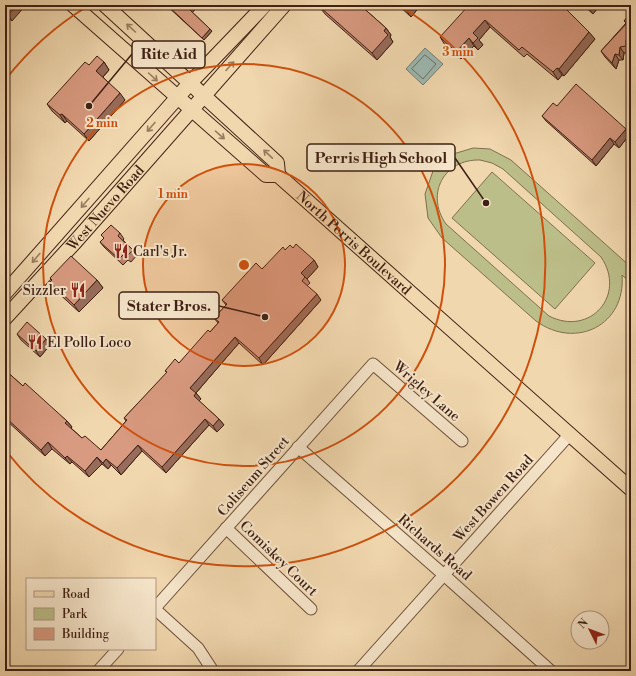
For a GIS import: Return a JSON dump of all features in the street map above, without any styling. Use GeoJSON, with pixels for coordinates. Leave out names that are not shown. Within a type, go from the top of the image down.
{"type":"FeatureCollection","features":[{"type":"Feature","properties":{"kind":"main road","name":"North Perris Boulevard"},"geometry":{"type":"LineString","coordinates":[[73,5],[190,110],[266,175],[278,175],[631,490]]}},
{"type":"Feature","properties":{"kind":"main road"},"geometry":{"type":"LineString","coordinates":[[105,5],[191,82],[277,163],[278,175]]}},
{"type":"Feature","properties":{"kind":"main road","name":"West Nuevo Road"},"geometry":{"type":"LineString","coordinates":[[5,293],[191,82],[265,5]]}},
{"type":"Feature","properties":{"kind":"main road","name":"West Nuevo Road"},"geometry":{"type":"LineString","coordinates":[[5,318],[75,242],[284,5]]}},
{"type":"Feature","properties":{"kind":"main road"},"geometry":{"type":"LineString","coordinates":[[5,305],[15,292],[16,282]]}},
{"type":"Feature","properties":{"kind":"street","name":"Wrigley Lane"},"geometry":{"type":"LineString","coordinates":[[373,364],[462,441]]}},
{"type":"Feature","properties":{"kind":"street","name":"Coliseum Street"},"geometry":{"type":"LineString","coordinates":[[156,607],[373,364]]}},
{"type":"Feature","properties":{"kind":"street","name":"West Bowen Road"},"geometry":{"type":"LineString","coordinates":[[358,671],[570,434]]}},
{"type":"Feature","properties":{"kind":"street","name":"Richards Road"},"geometry":{"type":"LineString","coordinates":[[298,447],[551,671]]}},
{"type":"Feature","properties":{"kind":"street","name":"Comiskey Court"},"geometry":{"type":"LineString","coordinates":[[226,528],[311,609]]}},
{"type":"Feature","properties":{"kind":"street"},"geometry":{"type":"LineString","coordinates":[[156,609],[198,648],[213,671]]}},
{"type":"Feature","properties":{"kind":"street"},"geometry":{"type":"LineString","coordinates":[[98,671],[117,650]]}},
{"type":"Feature","properties":{"kind":"green space"},"geometry":{"type":"Polygon","coordinates":[[[473,148],[490,149],[511,160],[631,267],[631,283],[622,275],[621,293],[616,307],[607,319],[596,328],[582,332],[567,333],[551,329],[536,321],[442,238],[428,218],[425,194],[433,171],[450,155],[473,148]],[[480,160],[467,161],[457,165],[448,172],[442,180],[438,190],[437,201],[440,213],[446,224],[549,316],[564,321],[578,321],[590,317],[600,309],[607,298],[610,285],[608,271],[601,257],[503,169],[492,163],[480,160]]]}},
{"type":"Feature","properties":{"kind":"green space"},"geometry":{"type":"Polygon","coordinates":[[[492,172],[595,263],[555,309],[452,218],[492,172]]]}},
{"type":"Feature","properties":{"kind":"water"},"geometry":{"type":"Polygon","coordinates":[[[425,48],[443,64],[423,85],[406,69],[425,48]]]}},
{"type":"Feature","properties":{"kind":"building"},"geometry":{"type":"Polygon","coordinates":[[[5,5],[17,5],[8,15],[5,13],[5,5]]]}},
{"type":"Feature","properties":{"kind":"building"},"geometry":{"type":"Polygon","coordinates":[[[167,5],[195,5],[190,10],[210,29],[202,38],[167,5]]]}},
{"type":"Feature","properties":{"kind":"building"},"geometry":{"type":"Polygon","coordinates":[[[321,5],[360,5],[386,28],[384,31],[388,35],[372,53],[320,7],[321,5]]]}},
{"type":"Feature","properties":{"kind":"building"},"geometry":{"type":"Polygon","coordinates":[[[401,5],[410,5],[406,10],[401,5]]]}},
{"type":"Feature","properties":{"kind":"building"},"geometry":{"type":"Polygon","coordinates":[[[469,5],[473,9],[476,5],[562,5],[589,32],[559,69],[557,68],[553,72],[522,47],[519,50],[485,20],[473,33],[478,38],[473,43],[469,38],[456,52],[440,37],[469,5]]]}},
{"type":"Feature","properties":{"kind":"building"},"geometry":{"type":"Polygon","coordinates":[[[631,13],[631,39],[626,40],[626,46],[620,47],[619,55],[615,54],[612,63],[601,51],[627,23],[624,21],[631,13]]]}},
{"type":"Feature","properties":{"kind":"building"},"geometry":{"type":"Polygon","coordinates":[[[97,56],[104,62],[96,71],[120,93],[84,134],[62,114],[60,115],[47,104],[85,62],[89,65],[97,56]]]}},
{"type":"Feature","properties":{"kind":"building"},"geometry":{"type":"Polygon","coordinates":[[[576,84],[626,129],[615,142],[610,138],[592,160],[542,116],[553,103],[557,106],[576,84]]]}},
{"type":"Feature","properties":{"kind":"building","name":"Carl's Jr."},"geometry":{"type":"Polygon","coordinates":[[[111,225],[120,233],[118,236],[133,250],[127,256],[124,254],[119,259],[100,242],[104,238],[101,235],[111,225]]]}},
{"type":"Feature","properties":{"kind":"building"},"geometry":{"type":"Polygon","coordinates":[[[296,244],[314,260],[301,273],[305,277],[302,281],[317,294],[259,358],[235,337],[190,388],[196,393],[194,396],[219,419],[213,426],[205,419],[162,467],[138,445],[117,468],[106,459],[103,463],[97,457],[85,471],[67,456],[65,458],[48,442],[41,450],[5,417],[5,370],[23,386],[25,383],[67,421],[65,423],[82,438],[85,436],[101,450],[127,420],[124,418],[167,372],[165,371],[175,359],[179,363],[208,330],[210,332],[219,322],[214,318],[227,304],[222,300],[256,263],[262,269],[283,247],[285,250],[290,245],[293,248],[296,244]]]}},
{"type":"Feature","properties":{"kind":"building","name":"Sizzler"},"geometry":{"type":"Polygon","coordinates":[[[71,256],[97,280],[74,305],[50,282],[52,280],[50,278],[71,256]]]}},
{"type":"Feature","properties":{"kind":"building","name":"El Pollo Loco"},"geometry":{"type":"Polygon","coordinates":[[[27,322],[46,339],[36,351],[17,334],[27,322]]]}},
{"type":"Feature","properties":{"kind":"place","name":"Rite Aid"},"geometry":{"type":"Point","coordinates":[89,106]}},
{"type":"Feature","properties":{"kind":"place","name":"Perris High School"},"geometry":{"type":"Point","coordinates":[486,203]}},
{"type":"Feature","properties":{"kind":"place","name":"Carl's Jr."},"geometry":{"type":"Point","coordinates":[121,251]}},
{"type":"Feature","properties":{"kind":"place","name":"Sizzler"},"geometry":{"type":"Point","coordinates":[78,290]}},
{"type":"Feature","properties":{"kind":"place","name":"Stater Bros."},"geometry":{"type":"Point","coordinates":[265,317]}},
{"type":"Feature","properties":{"kind":"place","name":"El Pollo Loco"},"geometry":{"type":"Point","coordinates":[35,342]}}]}
